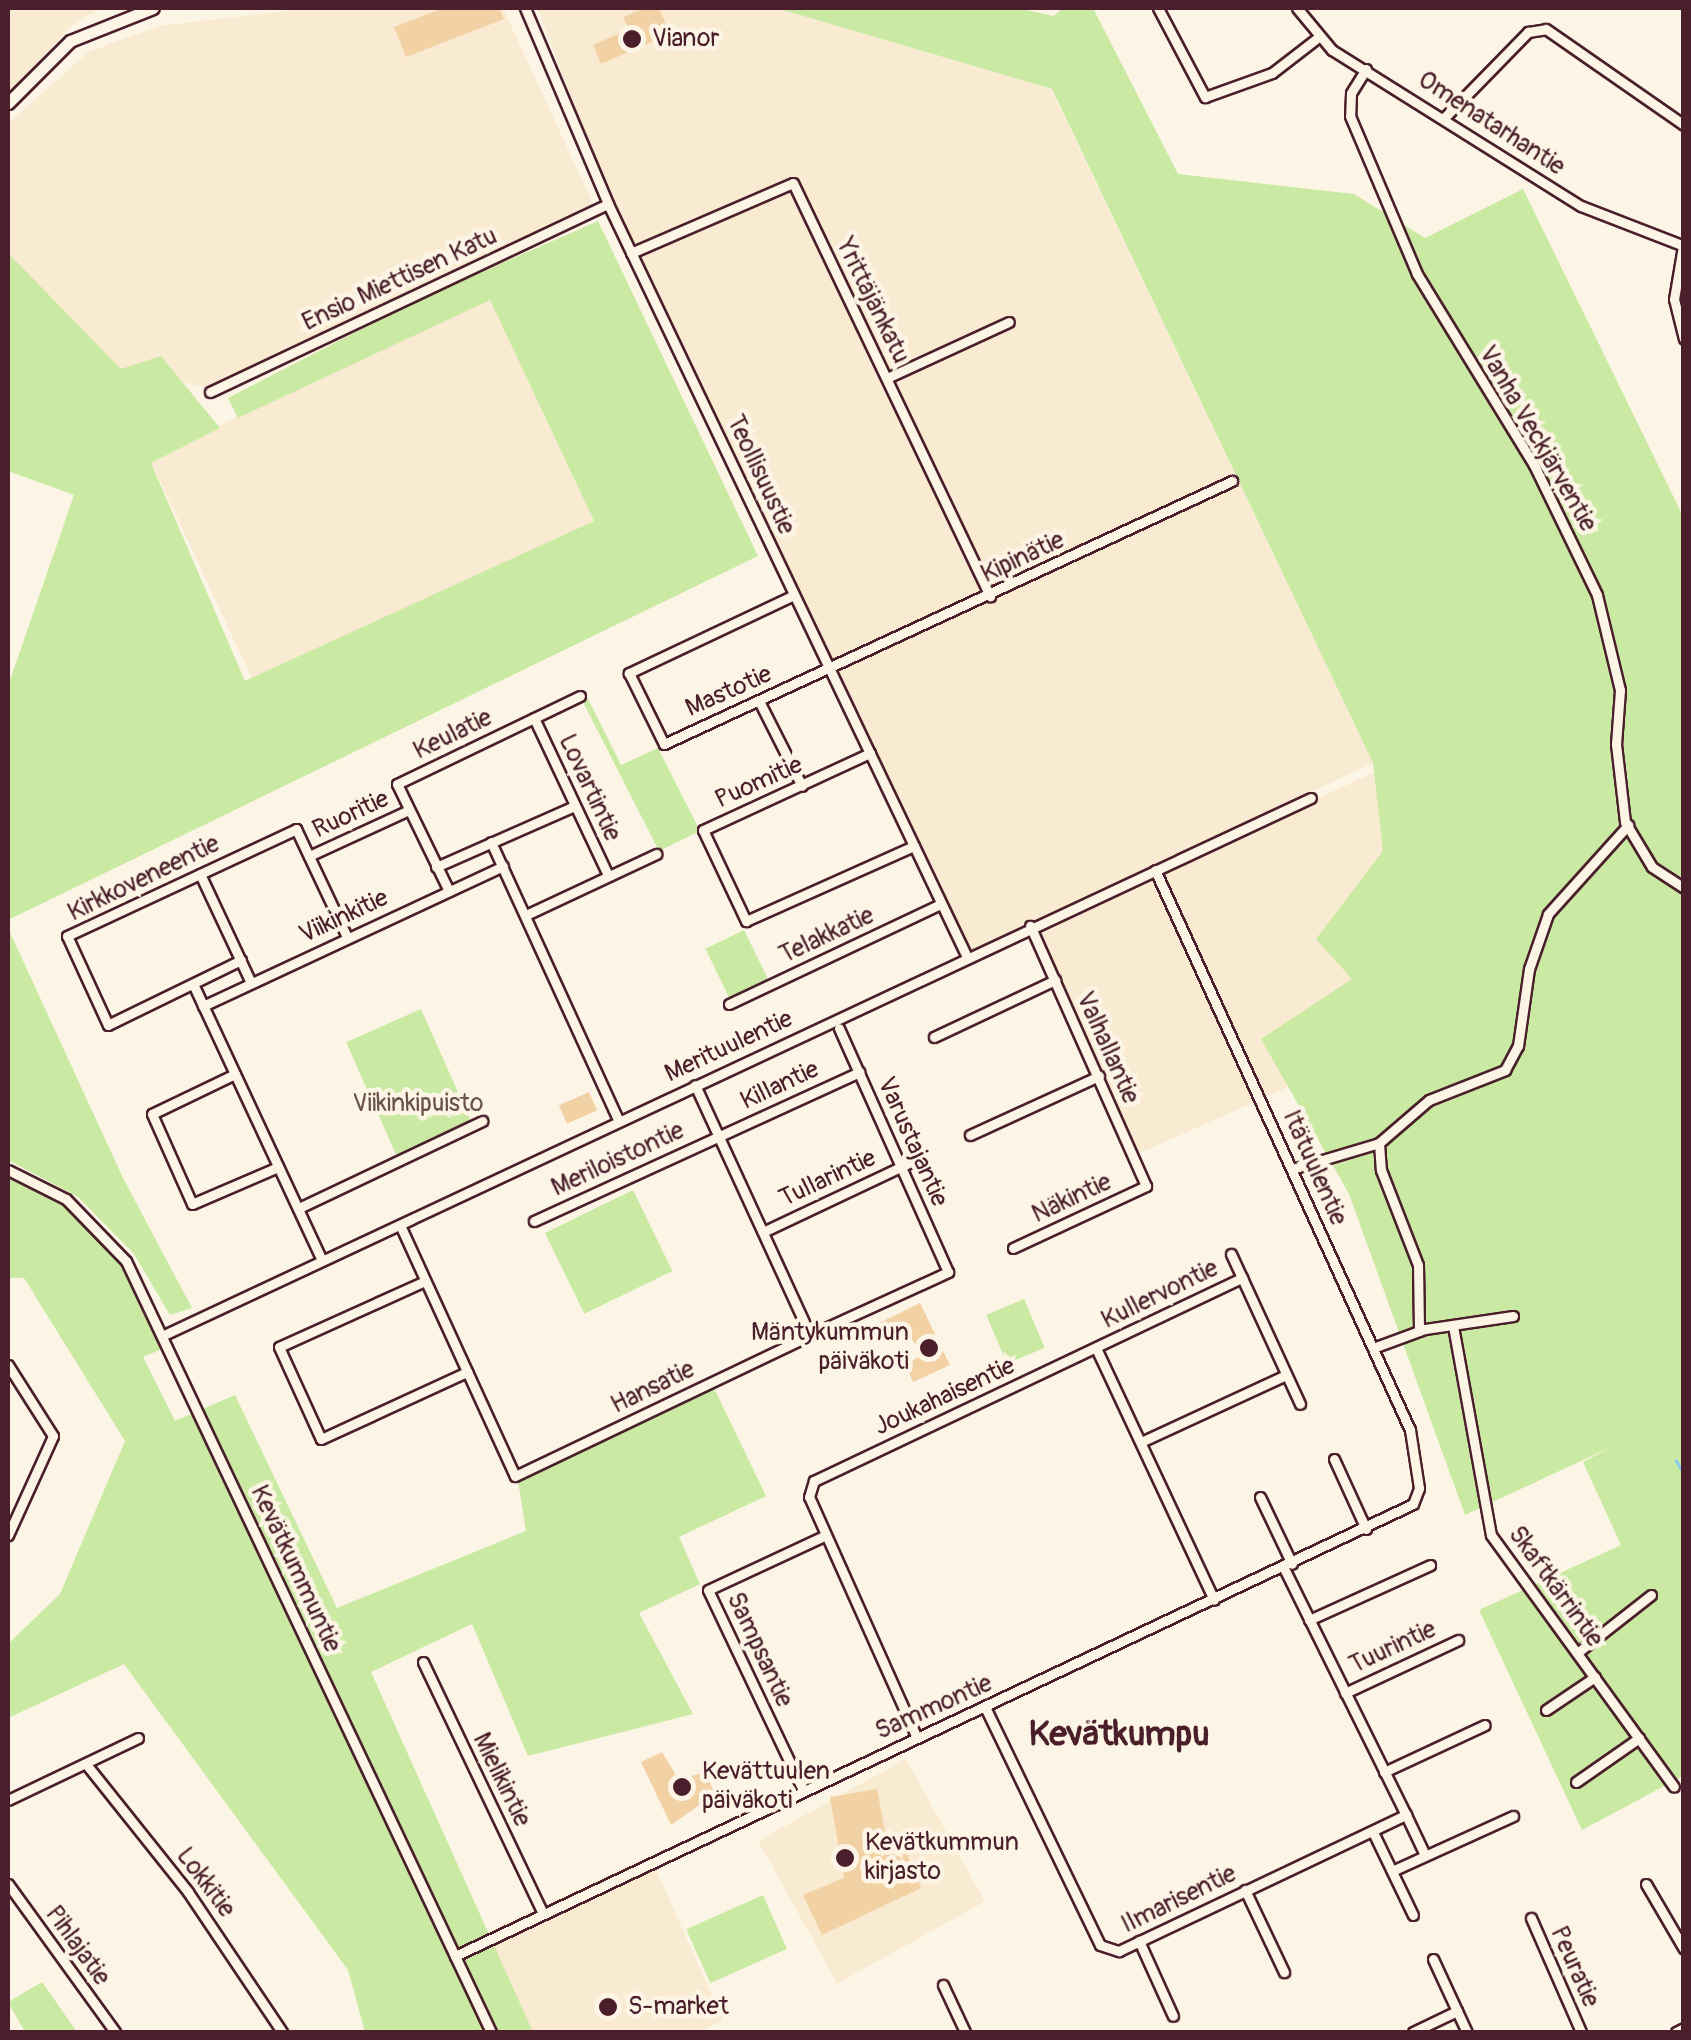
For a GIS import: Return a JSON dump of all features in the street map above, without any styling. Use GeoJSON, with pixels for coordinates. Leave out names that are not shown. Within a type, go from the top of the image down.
{"type":"FeatureCollection","features":[{"type":"Feature","properties":{"kind":"main road"},"geometry":{"type":"LineString","coordinates":[[8,103],[70,41],[153,8]]}},
{"type":"Feature","properties":{"kind":"street","name":"Teollisuustie"},"geometry":{"type":"LineString","coordinates":[[525,8],[608,204],[966,956]]}},
{"type":"Feature","properties":{"kind":"street"},"geometry":{"type":"LineString","coordinates":[[1158,8],[1205,97],[1272,73],[1316,39]]}},
{"type":"Feature","properties":{"kind":"street","name":"Omenatarhantie"},"geometry":{"type":"LineString","coordinates":[[1296,8],[1316,39],[1581,206],[1683,246]]}},
{"type":"Feature","properties":{"kind":"street"},"geometry":{"type":"LineString","coordinates":[[1444,117],[1528,32],[1546,29],[1684,125]]}},
{"type":"Feature","properties":{"kind":"street","name":"Vanha Veckjärventie"},"geometry":{"type":"LineString","coordinates":[[1366,69],[1348,108],[1409,257],[1534,465],[1597,595],[1620,690],[1616,744],[1628,826],[1652,867],[1684,888]]}},
{"type":"Feature","properties":{"kind":"street","name":"Yrittäjänkatu"},"geometry":{"type":"LineString","coordinates":[[631,253],[792,183],[990,596]]}},
{"type":"Feature","properties":{"kind":"street","name":"Ensio Miettisen Katu"},"geometry":{"type":"LineString","coordinates":[[210,392],[608,204]]}},
{"type":"Feature","properties":{"kind":"street"},"geometry":{"type":"LineString","coordinates":[[1683,246],[1674,299],[1684,339]]}},
{"type":"Feature","properties":{"kind":"street"},"geometry":{"type":"LineString","coordinates":[[887,378],[1009,322]]}},
{"type":"Feature","properties":{"kind":"street","name":"Kipinätie"},"geometry":{"type":"LineString","coordinates":[[830,669],[1232,481]]}},
{"type":"Feature","properties":{"kind":"street","name":"Mastotie"},"geometry":{"type":"LineString","coordinates":[[794,594],[630,672],[664,744],[830,669]]}},
{"type":"Feature","properties":{"kind":"street","name":"Keulatie"},"geometry":{"type":"LineString","coordinates":[[410,810],[397,784],[580,696]]}},
{"type":"Feature","properties":{"kind":"street"},"geometry":{"type":"LineString","coordinates":[[759,701],[802,786]]}},
{"type":"Feature","properties":{"kind":"street","name":"Lovartintie"},"geometry":{"type":"LineString","coordinates":[[534,718],[608,876]]}},
{"type":"Feature","properties":{"kind":"street","name":"Puomitie"},"geometry":{"type":"LineString","coordinates":[[870,753],[704,830],[746,921],[914,846]]}},
{"type":"Feature","properties":{"kind":"street","name":"Merituulentie"},"geometry":{"type":"LineString","coordinates":[[166,1334],[1030,926],[1311,798]]}},
{"type":"Feature","properties":{"kind":"street"},"geometry":{"type":"LineString","coordinates":[[436,867],[574,806]]}},
{"type":"Feature","properties":{"kind":"street"},"geometry":{"type":"LineString","coordinates":[[410,810],[449,891]]}},
{"type":"Feature","properties":{"kind":"street","name":"Ruoritie"},"geometry":{"type":"LineString","coordinates":[[309,856],[410,810]]}},
{"type":"Feature","properties":{"kind":"street"},"geometry":{"type":"LineString","coordinates":[[1292,1169],[1379,1143],[1429,1100],[1504,1070],[1518,1046],[1529,969],[1548,914],[1628,826]]}},
{"type":"Feature","properties":{"kind":"street","name":"Kirkkoveneentie"},"geometry":{"type":"LineString","coordinates":[[241,960],[108,1025],[67,936],[296,829],[309,856]]}},
{"type":"Feature","properties":{"kind":"street"},"geometry":{"type":"LineString","coordinates":[[491,842],[618,1119]]}},
{"type":"Feature","properties":{"kind":"street"},"geometry":{"type":"LineString","coordinates":[[526,915],[656,854]]}},
{"type":"Feature","properties":{"kind":"street"},"geometry":{"type":"LineString","coordinates":[[309,856],[347,937]]}},
{"type":"Feature","properties":{"kind":"street","name":"Viikinkitie"},"geometry":{"type":"LineString","coordinates":[[203,1006],[503,866]]}},
{"type":"Feature","properties":{"kind":"street","name":"Itätuulentie"},"geometry":{"type":"LineString","coordinates":[[1155,870],[1410,1430],[1419,1488]]}},
{"type":"Feature","properties":{"kind":"street"},"geometry":{"type":"LineString","coordinates":[[200,874],[251,983]]}},
{"type":"Feature","properties":{"kind":"street","name":"Telakkatie"},"geometry":{"type":"LineString","coordinates":[[729,1004],[941,904]]}},
{"type":"Feature","properties":{"kind":"street","name":"Valhallantie"},"geometry":{"type":"LineString","coordinates":[[1030,926],[1146,1186]]}},
{"type":"Feature","properties":{"kind":"street"},"geometry":{"type":"LineString","coordinates":[[934,1037],[1055,980]]}},
{"type":"Feature","properties":{"kind":"street"},"geometry":{"type":"LineString","coordinates":[[194,986],[322,1260]]}},
{"type":"Feature","properties":{"kind":"street","name":"Varustajantie"},"geometry":{"type":"LineString","coordinates":[[810,1336],[948,1272],[906,1164],[840,1028]]}},
{"type":"Feature","properties":{"kind":"street","name":"Killantie"},"geometry":{"type":"LineString","coordinates":[[718,1137],[859,1072]]}},
{"type":"Feature","properties":{"kind":"street"},"geometry":{"type":"LineString","coordinates":[[235,1074],[152,1114],[192,1204],[278,1167]]}},
{"type":"Feature","properties":{"kind":"street"},"geometry":{"type":"LineString","coordinates":[[970,1135],[1099,1076]]}},
{"type":"Feature","properties":{"kind":"street"},"geometry":{"type":"LineString","coordinates":[[695,1085],[810,1336]]}},
{"type":"Feature","properties":{"kind":"street"},"geometry":{"type":"LineString","coordinates":[[299,1208],[482,1121]]}},
{"type":"Feature","properties":{"kind":"street","name":"Meriloistontie"},"geometry":{"type":"LineString","coordinates":[[534,1221],[718,1137]]}},
{"type":"Feature","properties":{"kind":"street"},"geometry":{"type":"LineString","coordinates":[[1379,1143],[1381,1170],[1412,1240],[1419,1331]]}},
{"type":"Feature","properties":{"kind":"street","name":"Tullarintie"},"geometry":{"type":"LineString","coordinates":[[763,1232],[906,1164]]}},
{"type":"Feature","properties":{"kind":"street","name":"Kevätkummuntie"},"geometry":{"type":"LineString","coordinates":[[8,1170],[66,1200],[100,1228],[166,1334],[491,2032]]}},
{"type":"Feature","properties":{"kind":"street","name":"Näkintie"},"geometry":{"type":"LineString","coordinates":[[1014,1248],[1146,1186]]}},
{"type":"Feature","properties":{"kind":"street","name":"Hansatie"},"geometry":{"type":"LineString","coordinates":[[400,1225],[515,1476],[810,1336]]}},
{"type":"Feature","properties":{"kind":"street","name":"Kullervontie"},"geometry":{"type":"LineString","coordinates":[[1230,1254],[1300,1404]]}},
{"type":"Feature","properties":{"kind":"street","name":"Kullervontie"},"geometry":{"type":"LineString","coordinates":[[1096,1348],[1242,1278]]}},
{"type":"Feature","properties":{"kind":"street"},"geometry":{"type":"LineString","coordinates":[[425,1281],[279,1348],[321,1439],[467,1372]]}},
{"type":"Feature","properties":{"kind":"street"},"geometry":{"type":"LineString","coordinates":[[1373,1348],[1419,1331],[1513,1316]]}},
{"type":"Feature","properties":{"kind":"street","name":"Skaftkärrintie"},"geometry":{"type":"LineString","coordinates":[[1453,1326],[1491,1535],[1674,1787]]}},
{"type":"Feature","properties":{"kind":"street"},"geometry":{"type":"LineString","coordinates":[[1096,1348],[1214,1600]]}},
{"type":"Feature","properties":{"kind":"street","name":"Joukahaisentie"},"geometry":{"type":"LineString","coordinates":[[918,1738],[809,1497],[814,1482],[1096,1348]]}},
{"type":"Feature","properties":{"kind":"street"},"geometry":{"type":"LineString","coordinates":[[8,1364],[53,1436],[8,1535]]}},
{"type":"Feature","properties":{"kind":"street"},"geometry":{"type":"LineString","coordinates":[[1141,1442],[1286,1374]]}},
{"type":"Feature","properties":{"kind":"street"},"geometry":{"type":"LineString","coordinates":[[1334,1459],[1366,1529]]}},
{"type":"Feature","properties":{"kind":"street","name":"Sammontie"},"geometry":{"type":"LineString","coordinates":[[455,1956],[1410,1508],[1419,1488]]}},
{"type":"Feature","properties":{"kind":"street"},"geometry":{"type":"LineString","coordinates":[[1260,1497],[1309,1620],[1426,1856]]}},
{"type":"Feature","properties":{"kind":"street","name":"Sampsantie"},"geometry":{"type":"LineString","coordinates":[[803,1790],[708,1590],[826,1535]]}},
{"type":"Feature","properties":{"kind":"street"},"geometry":{"type":"LineString","coordinates":[[1309,1620],[1430,1565]]}},
{"type":"Feature","properties":{"kind":"street"},"geometry":{"type":"LineString","coordinates":[[1577,1653],[1651,1595]]}},
{"type":"Feature","properties":{"kind":"street","name":"Tuurintie"},"geometry":{"type":"LineString","coordinates":[[1346,1693],[1458,1640]]}},
{"type":"Feature","properties":{"kind":"street","name":"Mielikintie"},"geometry":{"type":"LineString","coordinates":[[423,1662],[543,1914]]}},
{"type":"Feature","properties":{"kind":"street"},"geometry":{"type":"LineString","coordinates":[[1546,1710],[1595,1677]]}},
{"type":"Feature","properties":{"kind":"street","name":"Ilmarisentie"},"geometry":{"type":"LineString","coordinates":[[985,1707],[1100,1945],[1119,1951],[1406,1814]]}},
{"type":"Feature","properties":{"kind":"street"},"geometry":{"type":"LineString","coordinates":[[1384,1772],[1485,1724]]}},
{"type":"Feature","properties":{"kind":"street"},"geometry":{"type":"LineString","coordinates":[[8,1800],[138,1738]]}},
{"type":"Feature","properties":{"kind":"street"},"geometry":{"type":"LineString","coordinates":[[1576,1782],[1639,1738]]}},
{"type":"Feature","properties":{"kind":"street","name":"Lokkitie"},"geometry":{"type":"LineString","coordinates":[[86,1764],[188,1892],[282,2032]]}},
{"type":"Feature","properties":{"kind":"street"},"geometry":{"type":"LineString","coordinates":[[1392,1871],[1512,1816]]}},
{"type":"Feature","properties":{"kind":"street"},"geometry":{"type":"LineString","coordinates":[[1373,1832],[1413,1915]]}},
{"type":"Feature","properties":{"kind":"street","name":"Pihlajatie"},"geometry":{"type":"LineString","coordinates":[[8,1884],[114,2032]]}},
{"type":"Feature","properties":{"kind":"street"},"geometry":{"type":"LineString","coordinates":[[1646,1884],[1684,1949]]}},
{"type":"Feature","properties":{"kind":"street"},"geometry":{"type":"LineString","coordinates":[[1246,1890],[1284,1972]]}},
{"type":"Feature","properties":{"kind":"street","name":"Peuratie"},"geometry":{"type":"LineString","coordinates":[[1531,1918],[1581,2032]]}},
{"type":"Feature","properties":{"kind":"street"},"geometry":{"type":"LineString","coordinates":[[1139,1941],[1173,2016]]}},
{"type":"Feature","properties":{"kind":"street"},"geometry":{"type":"LineString","coordinates":[[1433,1960],[1467,2032]]}},
{"type":"Feature","properties":{"kind":"street"},"geometry":{"type":"LineString","coordinates":[[943,1985],[964,2032]]}},
{"type":"Feature","properties":{"kind":"street"},"geometry":{"type":"LineString","coordinates":[[1413,2032],[1457,2011]]}},
{"type":"Feature","properties":{"kind":"street"},"geometry":{"type":"LineString","coordinates":[[1676,2032],[1684,2028]]}},
{"type":"Feature","properties":{"kind":"shaded area"},"geometry":{"type":"Polygon","coordinates":[[[8,8],[100,8],[71,26],[8,94],[8,8]]]}},
{"type":"Feature","properties":{"kind":"shaded area"},"geometry":{"type":"Polygon","coordinates":[[[310,8],[503,8],[593,204],[206,387],[8,347],[8,124],[88,52],[159,26],[310,8]]]}},
{"type":"Feature","properties":{"kind":"shaded area"},"geometry":{"type":"Polygon","coordinates":[[[537,8],[776,8],[1051,89],[1373,763],[966,954],[614,208],[537,8]]]}},
{"type":"Feature","properties":{"kind":"shaded area"},"geometry":{"type":"Polygon","coordinates":[[[490,299],[594,521],[253,680],[149,458],[490,299]]]}},
{"type":"Feature","properties":{"kind":"shaded area"},"geometry":{"type":"Polygon","coordinates":[[[1376,772],[1478,1002],[1140,1153],[1037,923],[1376,772]]]}},
{"type":"Feature","properties":{"kind":"shaded area"},"geometry":{"type":"Polygon","coordinates":[[[906,1759],[985,1902],[837,1983],[758,1841],[906,1759]]]}},
{"type":"Feature","properties":{"kind":"shaded area"},"geometry":{"type":"Polygon","coordinates":[[[650,1856],[723,2020],[698,2032],[532,2032],[486,1933],[650,1856]]]}},
{"type":"Feature","properties":{"kind":"green space"},"geometry":{"type":"Polygon","coordinates":[[[776,8],[1017,8],[1054,16],[1063,8],[1093,8],[1178,174],[1354,194],[1425,238],[1523,189],[1683,516],[1683,1776],[1582,1830],[1479,1610],[1621,1545],[1583,1462],[1611,1447],[1465,1515],[1349,1194],[1261,1039],[1352,979],[1316,939],[1383,851],[1373,763],[1052,89],[776,8]]]}},
{"type":"Feature","properties":{"kind":"green space"},"geometry":{"type":"Polygon","coordinates":[[[598,221],[758,556],[8,920],[8,686],[74,495],[8,471],[8,253],[121,369],[161,356],[220,428],[151,463],[245,681],[594,521],[490,300],[238,418],[228,398],[418,300],[598,221]]]}},
{"type":"Feature","properties":{"kind":"green space"},"geometry":{"type":"Polygon","coordinates":[[[587,697],[621,765],[658,748],[700,831],[659,851],[582,700],[587,697]]]}},
{"type":"Feature","properties":{"kind":"green space"},"geometry":{"type":"Polygon","coordinates":[[[8,928],[123,1178],[192,1308],[170,1315],[134,1254],[78,1197],[8,1160],[8,928]]]}},
{"type":"Feature","properties":{"kind":"green space"},"geometry":{"type":"Polygon","coordinates":[[[744,930],[769,982],[731,1001],[705,949],[744,930]]]}},
{"type":"Feature","properties":{"kind":"green space","name":"Viikinkipuisto"},"geometry":{"type":"Polygon","coordinates":[[[421,1009],[473,1126],[398,1159],[346,1042],[421,1009]]]}},
{"type":"Feature","properties":{"kind":"green space"},"geometry":{"type":"Polygon","coordinates":[[[8,1178],[63,1205],[125,1265],[165,1348],[143,1357],[175,1421],[235,1395],[337,1608],[526,1531],[518,1481],[714,1388],[766,1496],[679,1537],[700,1584],[639,1613],[693,1714],[528,1756],[472,1624],[371,1672],[533,2032],[365,2032],[348,1970],[124,1664],[8,1718],[8,1644],[60,1594],[125,1441],[24,1278],[8,1278],[8,1178]]]}},
{"type":"Feature","properties":{"kind":"green space"},"geometry":{"type":"Polygon","coordinates":[[[633,1190],[672,1271],[584,1314],[545,1233],[633,1190]]]}},
{"type":"Feature","properties":{"kind":"green space"},"geometry":{"type":"Polygon","coordinates":[[[1024,1299],[1045,1348],[1007,1364],[986,1315],[1024,1299]]]}},
{"type":"Feature","properties":{"kind":"green space"},"geometry":{"type":"Polygon","coordinates":[[[763,1895],[787,1949],[710,1983],[686,1929],[763,1895]]]}},
{"type":"Feature","properties":{"kind":"green space"},"geometry":{"type":"Polygon","coordinates":[[[42,1982],[77,2032],[25,2032],[8,2002],[42,1982]]]}},
{"type":"Feature","properties":{"kind":"building"},"geometry":{"type":"Polygon","coordinates":[[[444,8],[499,8],[504,19],[406,57],[394,27],[444,8]]]}},
{"type":"Feature","properties":{"kind":"building","name":"Vianor"},"geometry":{"type":"Polygon","coordinates":[[[645,8],[659,8],[670,34],[601,64],[593,45],[629,29],[623,17],[645,8]]]}},
{"type":"Feature","properties":{"kind":"building"},"geometry":{"type":"Polygon","coordinates":[[[589,1092],[597,1110],[567,1124],[559,1105],[589,1092]]]}},
{"type":"Feature","properties":{"kind":"building","name":"Mäntykummun päiväkoti"},"geometry":{"type":"Polygon","coordinates":[[[920,1303],[950,1365],[913,1382],[906,1366],[922,1354],[908,1334],[883,1341],[875,1325],[920,1303]]]}},
{"type":"Feature","properties":{"kind":"building","name":"Kevättuulen päiväkoti"},"geometry":{"type":"Polygon","coordinates":[[[662,1752],[679,1780],[705,1772],[715,1794],[671,1825],[641,1762],[662,1752]]]}},
{"type":"Feature","properties":{"kind":"building"},"geometry":{"type":"Polygon","coordinates":[[[877,1789],[890,1859],[907,1853],[921,1888],[822,1935],[803,1895],[844,1878],[830,1797],[877,1789]]]}},
{"type":"Feature","properties":{"kind":"waterway"},"geometry":{"type":"LineString","coordinates":[[1676,1460],[1684,1474]]}},
{"type":"Feature","properties":{"kind":"place","name":"Vianor"},"geometry":{"type":"Point","coordinates":[632,39]}},
{"type":"Feature","properties":{"kind":"place","name":"Mäntykummun päiväkoti"},"geometry":{"type":"Point","coordinates":[929,1348]}},
{"type":"Feature","properties":{"kind":"place","name":"Kevättuulen päiväkoti"},"geometry":{"type":"Point","coordinates":[682,1787]}},
{"type":"Feature","properties":{"kind":"place","name":"Kevätkummun kirjasto"},"geometry":{"type":"Point","coordinates":[845,1858]}},
{"type":"Feature","properties":{"kind":"place","name":"S-market"},"geometry":{"type":"Point","coordinates":[608,2007]}},
{"type":"Feature","properties":{"kind":"district","name":"Kevätkumpu"},"geometry":{"type":"Point","coordinates":[1119,1734]}}]}
